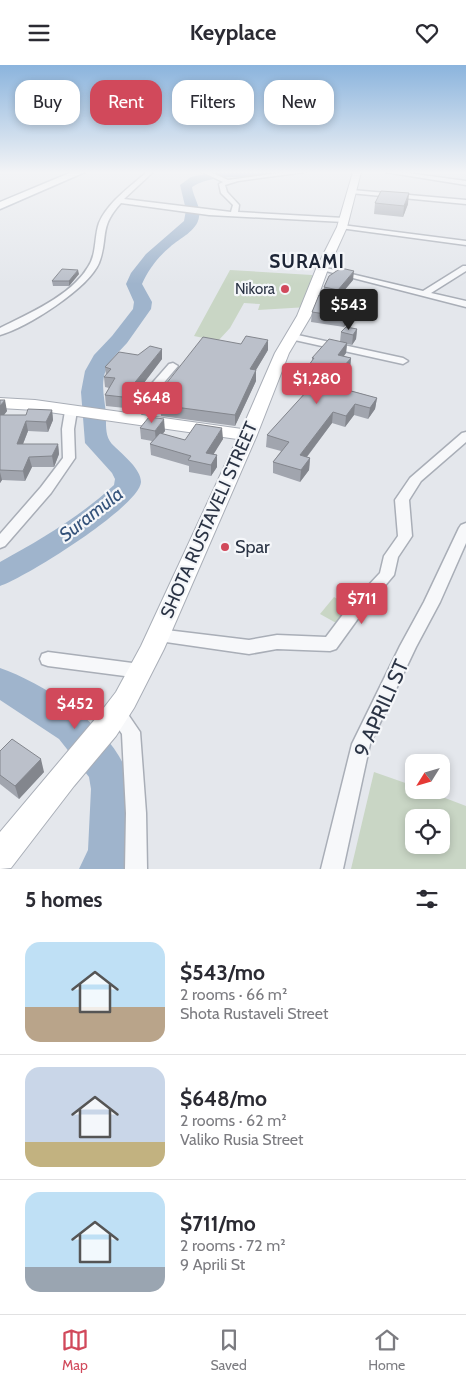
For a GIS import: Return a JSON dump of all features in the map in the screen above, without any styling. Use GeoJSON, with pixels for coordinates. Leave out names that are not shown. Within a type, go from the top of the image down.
{"type":"FeatureCollection","features":[{"type":"Feature","properties":{"kind":"street"},"geometry":{"type":"LineString","coordinates":[[0,332],[32,315],[68,292],[90,271],[98,256],[100,233],[104,221],[113,210]]}},
{"type":"Feature","properties":{"kind":"street"},"geometry":{"type":"LineString","coordinates":[[175,210],[343,223],[466,243]]}},
{"type":"Feature","properties":{"kind":"street"},"geometry":{"type":"LineString","coordinates":[[234,215],[235,210]]}},
{"type":"Feature","properties":{"kind":"street","name":"SHOTA RUSTAVELI STREET"},"geometry":{"type":"LineString","coordinates":[[0,857],[116,714],[140,671],[248,435],[282,353],[293,337],[311,298],[347,210]]}},
{"type":"Feature","properties":{"kind":"street"},"geometry":{"type":"LineString","coordinates":[[425,293],[466,268]]}},
{"type":"Feature","properties":{"kind":"street"},"geometry":{"type":"LineString","coordinates":[[322,269],[466,304]]}},
{"type":"Feature","properties":{"kind":"street"},"geometry":{"type":"LineString","coordinates":[[311,298],[351,307],[361,306]]}},
{"type":"Feature","properties":{"kind":"street"},"geometry":{"type":"LineString","coordinates":[[293,337],[404,361]]}},
{"type":"Feature","properties":{"kind":"street"},"geometry":{"type":"LineString","coordinates":[[133,419],[143,401],[173,366]]}},
{"type":"Feature","properties":{"kind":"street"},"geometry":{"type":"LineString","coordinates":[[0,403],[248,435]]}},
{"type":"Feature","properties":{"kind":"street"},"geometry":{"type":"LineString","coordinates":[[0,543],[46,490],[70,458],[68,429],[74,412]]}},
{"type":"Feature","properties":{"kind":"street"},"geometry":{"type":"LineString","coordinates":[[158,635],[248,647],[277,642],[330,644],[356,609],[387,575],[391,556],[406,536],[402,500],[416,478],[466,436]]}},
{"type":"Feature","properties":{"kind":"street","name":"9 APRILI ST"},"geometry":{"type":"LineString","coordinates":[[332,869],[361,744],[432,602],[466,528]]}},
{"type":"Feature","properties":{"kind":"street"},"geometry":{"type":"LineString","coordinates":[[48,659],[140,671]]}},
{"type":"Feature","properties":{"kind":"street"},"geometry":{"type":"LineString","coordinates":[[116,714],[131,732],[136,813],[136,869]]}},
{"type":"Feature","properties":{"kind":"green space"},"geometry":{"type":"Polygon","coordinates":[[[230,270],[312,275],[316,279],[308,307],[258,310],[260,304],[244,303],[230,328],[218,341],[194,336],[230,270]]]}},
{"type":"Feature","properties":{"kind":"green space"},"geometry":{"type":"Polygon","coordinates":[[[334,597],[352,607],[338,624],[320,614],[334,597]]]}},
{"type":"Feature","properties":{"kind":"green space"},"geometry":{"type":"Polygon","coordinates":[[[374,772],[405,783],[405,799],[448,799],[466,806],[466,869],[351,869],[374,772]]]}},
{"type":"Feature","properties":{"kind":"building"},"geometry":{"type":"Polygon","coordinates":[[[341,268],[354,271],[338,290],[324,287],[329,276],[341,268]]]}},
{"type":"Feature","properties":{"kind":"building"},"geometry":{"type":"Polygon","coordinates":[[[62,269],[78,270],[69,281],[52,281],[62,269]]]}},
{"type":"Feature","properties":{"kind":"building"},"geometry":{"type":"Polygon","coordinates":[[[319,295],[331,298],[328,301],[352,305],[345,317],[312,312],[319,295]]]}},
{"type":"Feature","properties":{"kind":"building"},"geometry":{"type":"Polygon","coordinates":[[[346,327],[357,329],[353,335],[341,332],[346,327]]]}},
{"type":"Feature","properties":{"kind":"building"},"geometry":{"type":"Polygon","coordinates":[[[246,336],[268,340],[250,369],[256,370],[235,415],[160,405],[173,391],[162,389],[203,337],[241,344],[246,336]]]}},
{"type":"Feature","properties":{"kind":"building"},"geometry":{"type":"Polygon","coordinates":[[[329,339],[347,343],[338,355],[351,358],[337,374],[347,377],[340,388],[377,398],[370,408],[355,404],[346,416],[333,412],[300,455],[310,458],[301,470],[273,462],[289,442],[267,435],[317,380],[301,376],[314,358],[312,358],[329,339]]]}},
{"type":"Feature","properties":{"kind":"building"},"geometry":{"type":"Polygon","coordinates":[[[150,346],[162,349],[123,397],[105,395],[115,378],[104,377],[111,369],[105,367],[119,352],[138,355],[150,346]]]}},
{"type":"Feature","properties":{"kind":"building"},"geometry":{"type":"Polygon","coordinates":[[[28,409],[52,410],[46,422],[26,421],[17,444],[58,444],[52,456],[29,457],[23,471],[0,470],[0,415],[26,415],[28,409]]]}},
{"type":"Feature","properties":{"kind":"building"},"geometry":{"type":"Polygon","coordinates":[[[149,417],[164,419],[155,431],[140,428],[149,417]]]}},
{"type":"Feature","properties":{"kind":"building"},"geometry":{"type":"Polygon","coordinates":[[[196,424],[222,428],[206,453],[217,455],[211,465],[188,460],[191,456],[150,444],[160,433],[185,440],[196,424]]]}},
{"type":"Feature","properties":{"kind":"building"},"geometry":{"type":"Polygon","coordinates":[[[12,739],[41,759],[15,786],[0,775],[0,751],[12,739]]]}},
{"type":"Feature","properties":{"kind":"waterway","name":"Suramula"},"geometry":{"type":"LineString","coordinates":[[0,575],[49,547],[109,505],[127,488],[128,479],[123,470],[97,443],[92,392],[95,371],[104,355],[119,340],[142,309],[143,302],[134,284],[139,273],[164,244],[191,222],[192,210]]}},
{"type":"Feature","properties":{"kind":"waterway","name":"Suramula"},"geometry":{"type":"LineString","coordinates":[[0,683],[33,701],[72,727],[107,770],[111,789],[109,856],[101,869]]}},
{"type":"Feature","properties":{"kind":"place","name":"Nikora"},"geometry":{"type":"Point","coordinates":[285,289]}},
{"type":"Feature","properties":{"kind":"place","name":"Spar"},"geometry":{"type":"Point","coordinates":[225,547]}},
{"type":"Feature","properties":{"kind":"district","name":"SURAMI"},"geometry":{"type":"Point","coordinates":[307,261]}}]}
